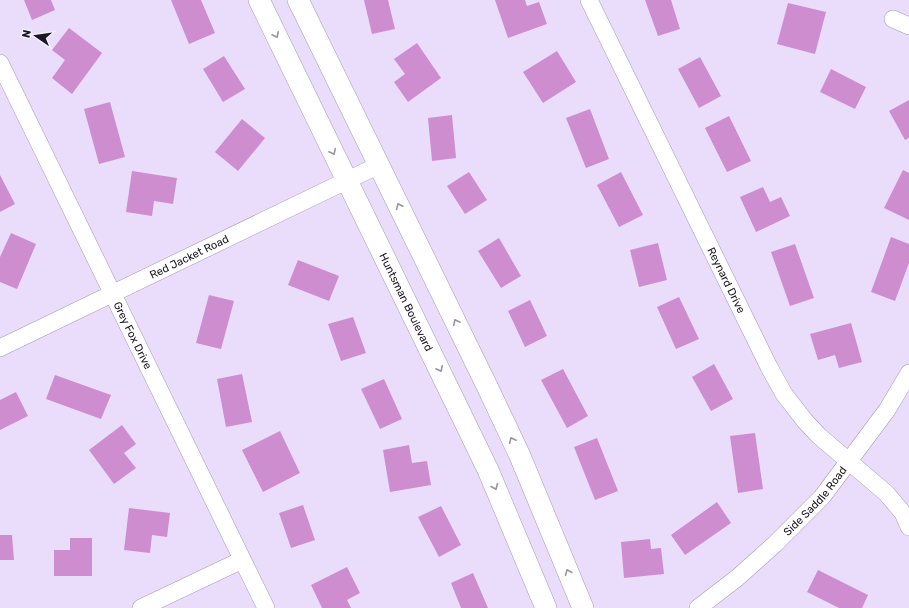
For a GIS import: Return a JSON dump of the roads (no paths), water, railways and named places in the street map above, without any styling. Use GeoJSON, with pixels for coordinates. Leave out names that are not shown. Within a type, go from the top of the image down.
{"type":"FeatureCollection","features":[{"type":"Feature","properties":{"kind":"street","name":"Huntsman Boulevard"},"geometry":{"type":"LineString","coordinates":[[259,0],[484,463],[546,608]]}},
{"type":"Feature","properties":{"kind":"street"},"geometry":{"type":"LineString","coordinates":[[298,0],[520,456],[583,608]]}},
{"type":"Feature","properties":{"kind":"street","name":"Reynard Drive"},"geometry":{"type":"LineString","coordinates":[[589,0],[769,367],[784,394],[819,436],[886,493],[903,513],[909,527]]}},
{"type":"Feature","properties":{"kind":"street"},"geometry":{"type":"LineString","coordinates":[[893,19],[909,26]]}},
{"type":"Feature","properties":{"kind":"street","name":"Grey Fox Drive"},"geometry":{"type":"LineString","coordinates":[[0,63],[266,608]]}},
{"type":"Feature","properties":{"kind":"street","name":"Red Jacket Road"},"geometry":{"type":"LineString","coordinates":[[0,348],[379,165]]}},
{"type":"Feature","properties":{"kind":"street","name":"Side Saddle Road"},"geometry":{"type":"LineString","coordinates":[[698,608],[737,578],[775,544],[822,496],[849,462],[886,410],[909,373]]}},
{"type":"Feature","properties":{"kind":"street"},"geometry":{"type":"LineString","coordinates":[[141,608],[242,560]]}}]}
